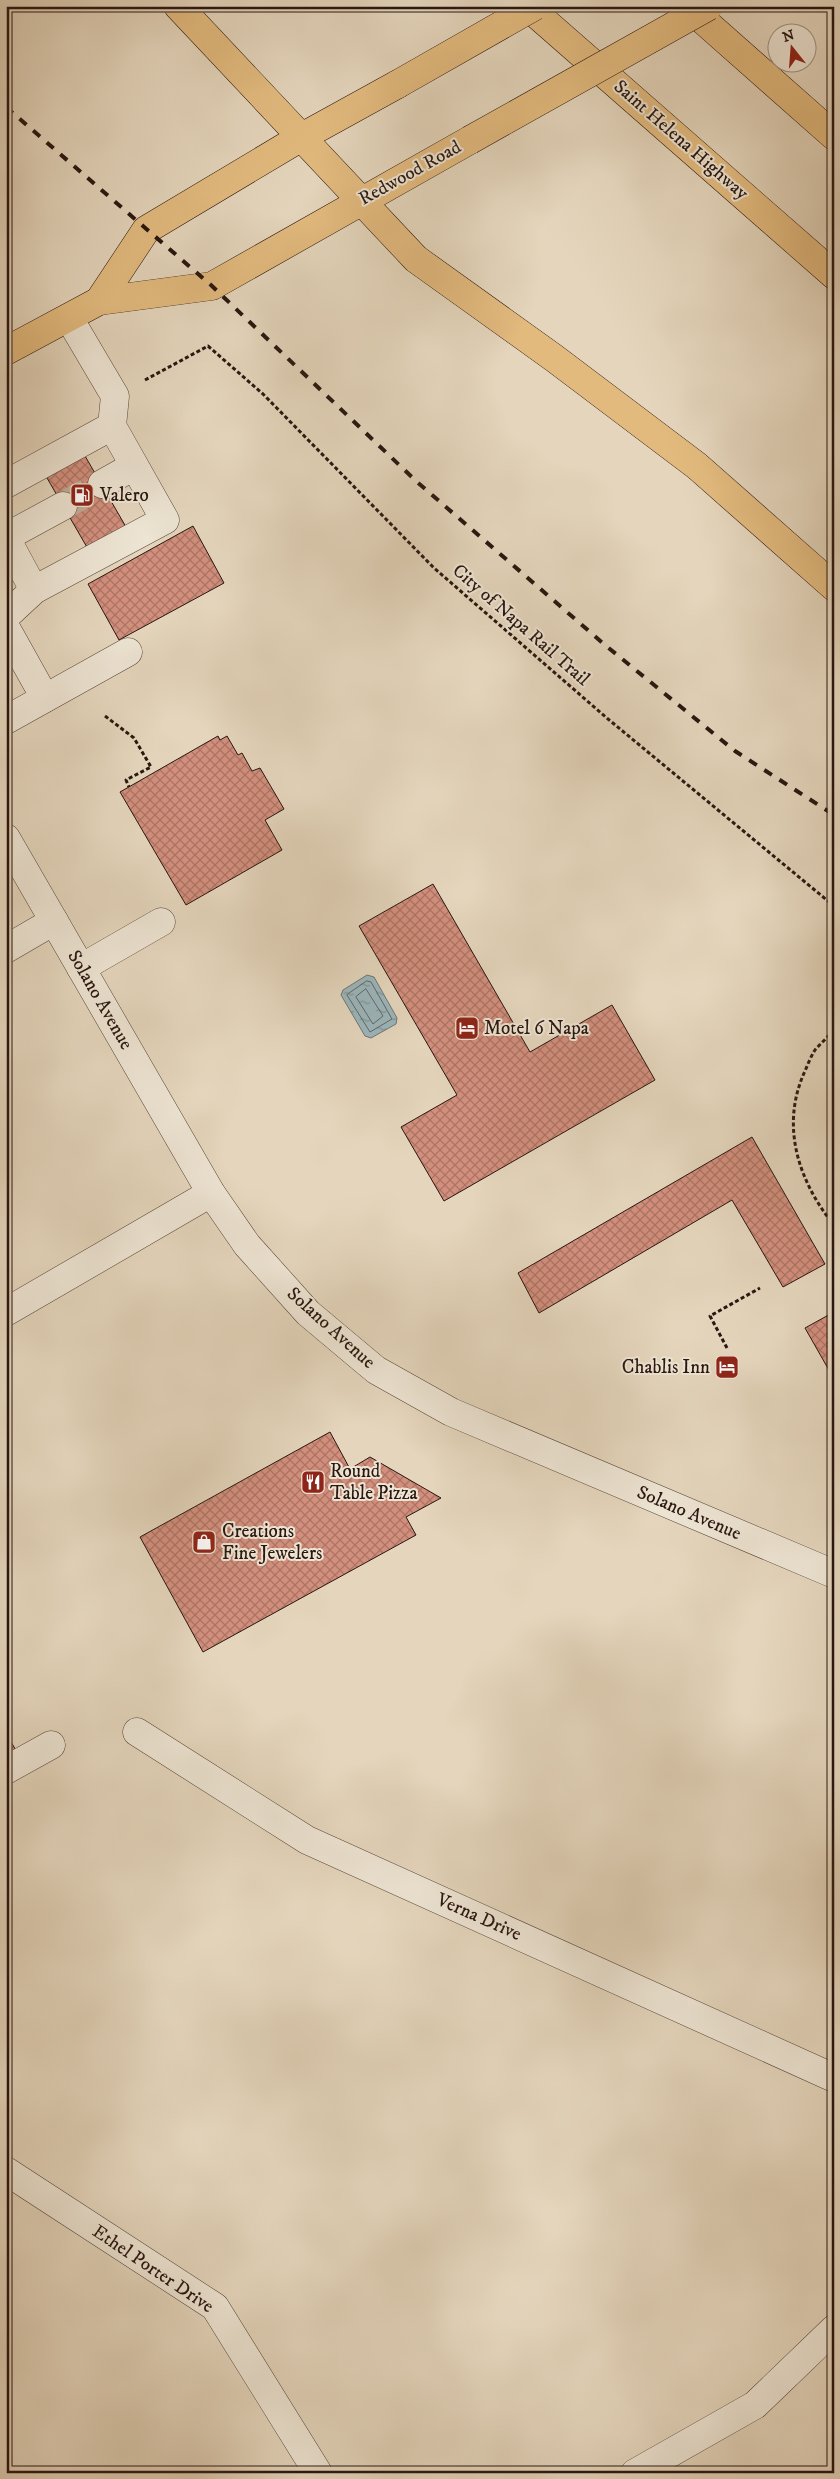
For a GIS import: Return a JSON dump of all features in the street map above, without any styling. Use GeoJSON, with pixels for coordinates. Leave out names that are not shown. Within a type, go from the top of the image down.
{"type":"FeatureCollection","features":[{"type":"Feature","properties":{"kind":"main road"},"geometry":{"type":"LineString","coordinates":[[178,6],[300,138],[362,200],[416,259],[554,358],[696,466],[834,587]]}},
{"type":"Feature","properties":{"kind":"main road","name":"Saint Helena Highway"},"geometry":{"type":"LineString","coordinates":[[526,6],[834,275]]}},
{"type":"Feature","properties":{"kind":"main road","name":"Redwood Road"},"geometry":{"type":"LineString","coordinates":[[99,301],[146,230],[300,138],[535,6]]}},
{"type":"Feature","properties":{"kind":"main road"},"geometry":{"type":"LineString","coordinates":[[687,6],[834,136]]}},
{"type":"Feature","properties":{"kind":"main road","name":"Redwood Road"},"geometry":{"type":"LineString","coordinates":[[6,351],[99,301],[212,286],[709,6]]}},
{"type":"Feature","properties":{"kind":"street"},"geometry":{"type":"LineString","coordinates":[[6,616],[34,590],[165,520],[112,426],[115,396],[69,318]]}},
{"type":"Feature","properties":{"kind":"street"},"geometry":{"type":"LineString","coordinates":[[6,484],[112,426]]}},
{"type":"Feature","properties":{"kind":"street"},"geometry":{"type":"LineString","coordinates":[[102,484],[134,466]]}},
{"type":"Feature","properties":{"kind":"street"},"geometry":{"type":"LineString","coordinates":[[34,590],[6,538],[63,506]]}},
{"type":"Feature","properties":{"kind":"street"},"geometry":{"type":"LineString","coordinates":[[6,628],[45,698]]}},
{"type":"Feature","properties":{"kind":"street"},"geometry":{"type":"LineString","coordinates":[[6,720],[128,652]]}},
{"type":"Feature","properties":{"kind":"street","name":"Solano Avenue"},"geometry":{"type":"LineString","coordinates":[[6,838],[211,1193],[247,1245],[308,1313],[376,1370],[451,1412],[834,1574]]}},
{"type":"Feature","properties":{"kind":"street"},"geometry":{"type":"LineString","coordinates":[[6,948],[54,921]]}},
{"type":"Feature","properties":{"kind":"street"},"geometry":{"type":"LineString","coordinates":[[81,968],[161,922]]}},
{"type":"Feature","properties":{"kind":"street"},"geometry":{"type":"LineString","coordinates":[[6,1312],[211,1193]]}},
{"type":"Feature","properties":{"kind":"street","name":"Verna Drive"},"geometry":{"type":"LineString","coordinates":[[138,1732],[307,1840],[834,2078]]}},
{"type":"Feature","properties":{"kind":"street"},"geometry":{"type":"LineString","coordinates":[[6,1770],[51,1745]]}},
{"type":"Feature","properties":{"kind":"street","name":"Ethel Porter Drive"},"geometry":{"type":"LineString","coordinates":[[6,2170],[215,2307],[318,2473]]}},
{"type":"Feature","properties":{"kind":"street"},"geometry":{"type":"LineString","coordinates":[[635,2473],[756,2406],[834,2329]]}},
{"type":"Feature","properties":{"kind":"path","name":"City of Napa Rail Trail"},"geometry":{"type":"LineString","coordinates":[[208,346],[264,394],[434,568],[608,719],[834,906]]}},
{"type":"Feature","properties":{"kind":"path"},"geometry":{"type":"LineString","coordinates":[[105,716],[134,738],[151,766],[126,780],[129,787]]}},
{"type":"Feature","properties":{"kind":"path"},"geometry":{"type":"LineString","coordinates":[[834,1030],[814,1051],[799,1085],[792,1114],[795,1147],[806,1181],[821,1209],[834,1225]]}},
{"type":"Feature","properties":{"kind":"path"},"geometry":{"type":"LineString","coordinates":[[727,1348],[710,1316],[760,1288]]}},
{"type":"Feature","properties":{"kind":"water"},"geometry":{"type":"Polygon","coordinates":[[[367,975],[374,977],[397,1018],[396,1024],[371,1038],[365,1036],[341,995],[343,990],[367,975]]]}},
{"type":"Feature","properties":{"kind":"building","name":"Valero"},"geometry":{"type":"Polygon","coordinates":[[[81,449],[126,527],[88,549],[43,471],[81,449]]]}},
{"type":"Feature","properties":{"kind":"building"},"geometry":{"type":"Polygon","coordinates":[[[193,526],[224,583],[119,640],[88,584],[193,526]]]}},
{"type":"Feature","properties":{"kind":"building"},"geometry":{"type":"Polygon","coordinates":[[[218,736],[220,740],[227,736],[238,755],[242,753],[252,771],[260,768],[284,809],[265,820],[282,850],[186,905],[120,792],[218,736]]]}},
{"type":"Feature","properties":{"kind":"building","name":"Motel 6 Napa"},"geometry":{"type":"Polygon","coordinates":[[[433,884],[530,1052],[612,1005],[655,1080],[444,1201],[401,1127],[457,1095],[359,926],[433,884]]]}},
{"type":"Feature","properties":{"kind":"building"},"geometry":{"type":"Polygon","coordinates":[[[752,1137],[825,1264],[783,1287],[732,1200],[539,1313],[518,1273],[752,1137]]]}},
{"type":"Feature","properties":{"kind":"building"},"geometry":{"type":"Polygon","coordinates":[[[834,1312],[834,1379],[805,1328],[834,1312]]]}},
{"type":"Feature","properties":{"kind":"building"},"geometry":{"type":"Polygon","coordinates":[[[834,1394],[834,1406],[829,1397],[834,1394]]]}},
{"type":"Feature","properties":{"kind":"building"},"geometry":{"type":"Polygon","coordinates":[[[330,1432],[350,1469],[370,1457],[441,1498],[406,1517],[416,1535],[203,1652],[140,1537],[330,1432]]]}},
{"type":"Feature","properties":{"kind":"building"},"geometry":{"type":"Polygon","coordinates":[[[6,1733],[18,1754],[6,1760],[6,1733]]]}},
{"type":"Feature","properties":{"kind":"tunnel"},"geometry":{"type":"LineString","coordinates":[[63,506],[102,484]]}},
{"type":"Feature","properties":{"kind":"railway"},"geometry":{"type":"LineString","coordinates":[[6,107],[212,286],[416,481],[605,645],[735,751],[834,815]]}},
{"type":"Feature","properties":{"kind":"place","name":"Valero"},"geometry":{"type":"Point","coordinates":[82,495]}},
{"type":"Feature","properties":{"kind":"place","name":"Motel 6 Napa"},"geometry":{"type":"Point","coordinates":[467,1028]}},
{"type":"Feature","properties":{"kind":"place","name":"Chablis Inn"},"geometry":{"type":"Point","coordinates":[727,1367]}},
{"type":"Feature","properties":{"kind":"place","name":"Round Table Pizza"},"geometry":{"type":"Point","coordinates":[313,1482]}},
{"type":"Feature","properties":{"kind":"place","name":"Creations Fine Jewelers"},"geometry":{"type":"Point","coordinates":[204,1542]}}]}
